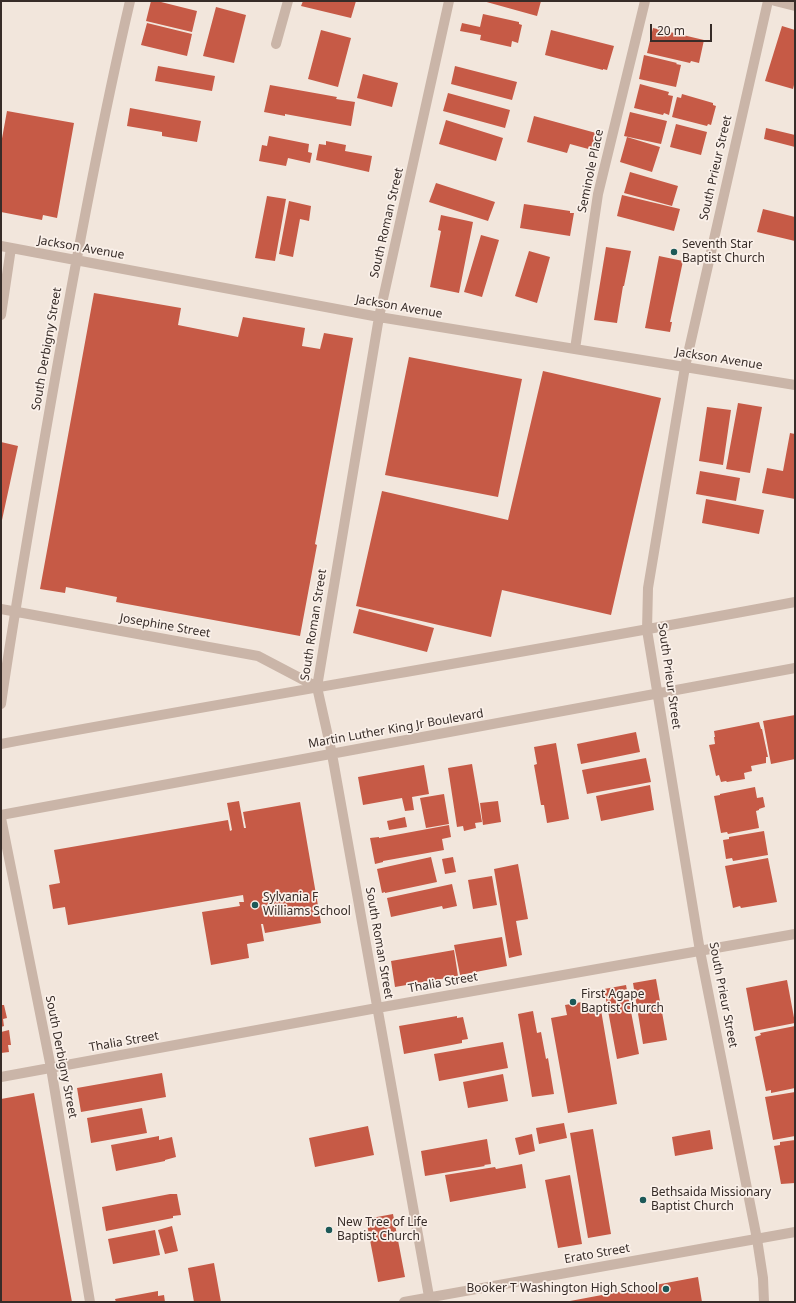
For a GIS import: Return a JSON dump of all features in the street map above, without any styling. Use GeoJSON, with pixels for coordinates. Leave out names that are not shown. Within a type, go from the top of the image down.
{"type":"FeatureCollection","features":[{"type":"Feature","properties":{"kind":"street","name":"South Derbigny Street"},"geometry":{"type":"LineString","coordinates":[[1,704],[15,611],[76,260],[130,1]]}},
{"type":"Feature","properties":{"kind":"street"},"geometry":{"type":"LineString","coordinates":[[276,44],[288,1]]}},
{"type":"Feature","properties":{"kind":"street","name":"South Roman Street"},"geometry":{"type":"LineString","coordinates":[[429,1300],[332,754],[317,687],[379,317],[449,1]]}},
{"type":"Feature","properties":{"kind":"street","name":"Seminole Place"},"geometry":{"type":"LineString","coordinates":[[575,349],[598,194],[645,1]]}},
{"type":"Feature","properties":{"kind":"street","name":"South Prieur Street"},"geometry":{"type":"LineString","coordinates":[[764,1302],[763,1278],[757,1239],[700,950],[647,630],[648,588],[685,367],[768,1]]}},
{"type":"Feature","properties":{"kind":"street"},"geometry":{"type":"LineString","coordinates":[[775,1],[795,6]]}},
{"type":"Feature","properties":{"kind":"street","name":"Jackson Avenue"},"geometry":{"type":"LineString","coordinates":[[6,247],[379,317],[795,385]]}},
{"type":"Feature","properties":{"kind":"street"},"geometry":{"type":"LineString","coordinates":[[1,315],[6,247]]}},
{"type":"Feature","properties":{"kind":"street"},"geometry":{"type":"LineString","coordinates":[[1,744],[317,687],[647,630],[795,602]]}},
{"type":"Feature","properties":{"kind":"street","name":"Josephine Street"},"geometry":{"type":"LineString","coordinates":[[1,609],[258,656],[317,687]]}},
{"type":"Feature","properties":{"kind":"street","name":"Martin Luther King Jr Boulevard"},"geometry":{"type":"LineString","coordinates":[[1,815],[795,668]]}},
{"type":"Feature","properties":{"kind":"street","name":"South Derbigny Street"},"geometry":{"type":"LineString","coordinates":[[1,818],[51,1068],[90,1302]]}},
{"type":"Feature","properties":{"kind":"street","name":"Thalia Street"},"geometry":{"type":"LineString","coordinates":[[1,1077],[377,1008],[795,934]]}},
{"type":"Feature","properties":{"kind":"street","name":"Erato Street"},"geometry":{"type":"LineString","coordinates":[[404,1302],[429,1300],[795,1232]]}},
{"type":"Feature","properties":{"kind":"building"},"geometry":{"type":"Polygon","coordinates":[[[151,1],[157,1],[197,11],[192,32],[146,21],[151,1]]]}},
{"type":"Feature","properties":{"kind":"building"},"geometry":{"type":"Polygon","coordinates":[[[303,1],[356,1],[351,18],[301,6],[303,1]]]}},
{"type":"Feature","properties":{"kind":"building"},"geometry":{"type":"Polygon","coordinates":[[[483,1],[541,1],[537,16],[483,1]]]}},
{"type":"Feature","properties":{"kind":"building"},"geometry":{"type":"Polygon","coordinates":[[[216,7],[246,15],[234,63],[203,56],[216,7]]]}},
{"type":"Feature","properties":{"kind":"building"},"geometry":{"type":"Polygon","coordinates":[[[483,14],[519,22],[519,24],[522,25],[518,43],[512,41],[511,47],[480,40],[481,35],[460,31],[462,23],[480,27],[483,14]]]}},
{"type":"Feature","properties":{"kind":"building"},"geometry":{"type":"Polygon","coordinates":[[[147,23],[192,34],[187,56],[141,45],[147,23]]]}},
{"type":"Feature","properties":{"kind":"building"},"geometry":{"type":"Polygon","coordinates":[[[782,26],[795,30],[795,81],[793,89],[765,81],[782,26]]]}},
{"type":"Feature","properties":{"kind":"building"},"geometry":{"type":"Polygon","coordinates":[[[653,28],[704,40],[699,63],[691,61],[690,63],[647,53],[653,28]]]}},
{"type":"Feature","properties":{"kind":"building"},"geometry":{"type":"Polygon","coordinates":[[[321,30],[351,38],[338,87],[308,79],[321,30]]]}},
{"type":"Feature","properties":{"kind":"building"},"geometry":{"type":"Polygon","coordinates":[[[551,30],[614,46],[607,70],[545,55],[551,30]]]}},
{"type":"Feature","properties":{"kind":"building"},"geometry":{"type":"Polygon","coordinates":[[[644,55],[681,65],[676,87],[639,79],[644,55]]]}},
{"type":"Feature","properties":{"kind":"building"},"geometry":{"type":"Polygon","coordinates":[[[158,66],[215,76],[212,91],[155,81],[158,66]]]}},
{"type":"Feature","properties":{"kind":"building"},"geometry":{"type":"Polygon","coordinates":[[[455,66],[517,82],[512,100],[451,84],[455,66]]]}},
{"type":"Feature","properties":{"kind":"building"},"geometry":{"type":"Polygon","coordinates":[[[363,74],[398,83],[392,107],[357,98],[363,74]]]}},
{"type":"Feature","properties":{"kind":"building"},"geometry":{"type":"Polygon","coordinates":[[[640,84],[669,92],[668,95],[673,96],[669,115],[634,108],[640,84]]]}},
{"type":"Feature","properties":{"kind":"building"},"geometry":{"type":"Polygon","coordinates":[[[270,85],[337,97],[336,99],[355,102],[351,126],[285,114],[285,116],[264,112],[270,85]]]}},
{"type":"Feature","properties":{"kind":"building"},"geometry":{"type":"Polygon","coordinates":[[[448,93],[510,110],[505,128],[443,111],[448,93]]]}},
{"type":"Feature","properties":{"kind":"building"},"geometry":{"type":"Polygon","coordinates":[[[682,94],[713,103],[713,105],[716,106],[711,125],[708,124],[707,126],[672,117],[677,97],[681,98],[682,94]]]}},
{"type":"Feature","properties":{"kind":"building"},"geometry":{"type":"Polygon","coordinates":[[[130,108],[201,121],[197,142],[162,136],[162,132],[127,126],[130,108]]]}},
{"type":"Feature","properties":{"kind":"building"},"geometry":{"type":"Polygon","coordinates":[[[7,111],[74,123],[57,218],[43,215],[42,220],[1,212],[1,144],[7,111]]]}},
{"type":"Feature","properties":{"kind":"building"},"geometry":{"type":"Polygon","coordinates":[[[630,112],[667,121],[661,144],[624,136],[630,112]]]}},
{"type":"Feature","properties":{"kind":"building"},"geometry":{"type":"Polygon","coordinates":[[[534,116],[596,133],[592,150],[570,144],[567,153],[527,142],[534,116]]]}},
{"type":"Feature","properties":{"kind":"building"},"geometry":{"type":"Polygon","coordinates":[[[446,120],[503,138],[496,161],[439,144],[446,120]]]}},
{"type":"Feature","properties":{"kind":"building"},"geometry":{"type":"Polygon","coordinates":[[[676,124],[707,132],[701,155],[670,147],[676,124]]]}},
{"type":"Feature","properties":{"kind":"building"},"geometry":{"type":"Polygon","coordinates":[[[766,128],[795,135],[795,147],[764,139],[766,128]]]}},
{"type":"Feature","properties":{"kind":"building"},"geometry":{"type":"Polygon","coordinates":[[[269,136],[309,144],[308,152],[312,153],[310,163],[288,158],[286,166],[259,161],[262,145],[267,146],[269,136]]]}},
{"type":"Feature","properties":{"kind":"building"},"geometry":{"type":"Polygon","coordinates":[[[627,137],[660,147],[652,172],[620,162],[627,137]]]}},
{"type":"Feature","properties":{"kind":"building"},"geometry":{"type":"Polygon","coordinates":[[[326,141],[346,145],[345,151],[372,156],[369,172],[316,160],[319,144],[326,145],[326,141]]]}},
{"type":"Feature","properties":{"kind":"building"},"geometry":{"type":"Polygon","coordinates":[[[630,172],[678,186],[672,206],[624,193],[630,172]]]}},
{"type":"Feature","properties":{"kind":"building"},"geometry":{"type":"Polygon","coordinates":[[[436,183],[495,202],[488,221],[429,202],[436,183]]]}},
{"type":"Feature","properties":{"kind":"building"},"geometry":{"type":"Polygon","coordinates":[[[622,195],[680,209],[674,231],[617,216],[622,195]]]}},
{"type":"Feature","properties":{"kind":"building"},"geometry":{"type":"Polygon","coordinates":[[[267,196],[286,199],[275,261],[255,258],[267,196]]]}},
{"type":"Feature","properties":{"kind":"building"},"geometry":{"type":"Polygon","coordinates":[[[289,201],[311,206],[309,221],[300,219],[293,257],[279,254],[289,201]]]}},
{"type":"Feature","properties":{"kind":"building"},"geometry":{"type":"Polygon","coordinates":[[[524,204],[570,211],[570,213],[574,213],[570,236],[520,228],[524,204]]]}},
{"type":"Feature","properties":{"kind":"building"},"geometry":{"type":"Polygon","coordinates":[[[763,209],[795,217],[795,241],[757,232],[763,209]]]}},
{"type":"Feature","properties":{"kind":"building"},"geometry":{"type":"Polygon","coordinates":[[[441,215],[473,222],[459,293],[430,287],[441,231],[438,230],[441,215]]]}},
{"type":"Feature","properties":{"kind":"building"},"geometry":{"type":"Polygon","coordinates":[[[481,235],[499,240],[482,297],[464,292],[481,235]]]}},
{"type":"Feature","properties":{"kind":"building"},"geometry":{"type":"Polygon","coordinates":[[[606,247],[631,251],[617,323],[594,320],[606,247]]]}},
{"type":"Feature","properties":{"kind":"building"},"geometry":{"type":"Polygon","coordinates":[[[529,251],[550,257],[537,303],[515,296],[529,251]]]}},
{"type":"Feature","properties":{"kind":"building"},"geometry":{"type":"Polygon","coordinates":[[[659,256],[683,261],[670,322],[672,322],[670,332],[645,328],[659,256]]]}},
{"type":"Feature","properties":{"kind":"building"},"geometry":{"type":"Polygon","coordinates":[[[94,293],[181,308],[178,325],[238,337],[243,317],[305,328],[302,346],[320,349],[324,333],[353,338],[315,544],[317,545],[300,636],[116,602],[117,597],[66,587],[65,593],[40,589],[94,293]]]}},
{"type":"Feature","properties":{"kind":"building"},"geometry":{"type":"Polygon","coordinates":[[[409,357],[522,379],[498,497],[385,475],[409,357]]]}},
{"type":"Feature","properties":{"kind":"building"},"geometry":{"type":"Polygon","coordinates":[[[543,371],[661,398],[611,615],[502,590],[491,637],[356,606],[382,491],[508,520],[543,371]]]}},
{"type":"Feature","properties":{"kind":"building"},"geometry":{"type":"Polygon","coordinates":[[[738,403],[762,407],[750,473],[726,469],[738,403]]]}},
{"type":"Feature","properties":{"kind":"building"},"geometry":{"type":"Polygon","coordinates":[[[707,407],[731,410],[723,465],[699,461],[707,407]]]}},
{"type":"Feature","properties":{"kind":"building"},"geometry":{"type":"Polygon","coordinates":[[[790,433],[795,434],[795,499],[762,493],[767,468],[783,471],[790,433]]]}},
{"type":"Feature","properties":{"kind":"building"},"geometry":{"type":"Polygon","coordinates":[[[1,442],[18,446],[2,520],[1,520],[1,442]]]}},
{"type":"Feature","properties":{"kind":"building"},"geometry":{"type":"Polygon","coordinates":[[[700,471],[740,478],[736,501],[696,494],[700,471]]]}},
{"type":"Feature","properties":{"kind":"building"},"geometry":{"type":"Polygon","coordinates":[[[706,499],[764,510],[759,534],[702,523],[706,499]]]}},
{"type":"Feature","properties":{"kind":"building"},"geometry":{"type":"Polygon","coordinates":[[[359,609],[434,628],[427,652],[353,633],[359,609]]]}},
{"type":"Feature","properties":{"kind":"building"},"geometry":{"type":"Polygon","coordinates":[[[795,715],[795,759],[771,764],[763,721],[795,715]]]}},
{"type":"Feature","properties":{"kind":"building"},"geometry":{"type":"Polygon","coordinates":[[[759,722],[768,757],[766,757],[766,763],[751,766],[752,771],[744,773],[745,779],[721,782],[719,775],[716,776],[709,745],[715,744],[714,731],[759,722]]]}},
{"type":"Feature","properties":{"kind":"building"},"geometry":{"type":"Polygon","coordinates":[[[636,732],[640,752],[581,764],[577,744],[636,732]]]}},
{"type":"Feature","properties":{"kind":"building"},"geometry":{"type":"Polygon","coordinates":[[[556,743],[569,819],[547,823],[544,805],[541,805],[534,765],[537,764],[534,747],[556,743]]]}},
{"type":"Feature","properties":{"kind":"building"},"geometry":{"type":"Polygon","coordinates":[[[646,758],[651,782],[587,794],[582,770],[646,758]]]}},
{"type":"Feature","properties":{"kind":"building"},"geometry":{"type":"Polygon","coordinates":[[[472,764],[482,822],[475,823],[476,828],[464,831],[463,826],[457,827],[448,768],[472,764]]]}},
{"type":"Feature","properties":{"kind":"building"},"geometry":{"type":"Polygon","coordinates":[[[424,765],[429,794],[412,797],[414,810],[405,811],[402,798],[363,805],[358,777],[424,765]]]}},
{"type":"Feature","properties":{"kind":"building"},"geometry":{"type":"Polygon","coordinates":[[[650,785],[654,810],[601,821],[596,796],[650,785]]]}},
{"type":"Feature","properties":{"kind":"building"},"geometry":{"type":"Polygon","coordinates":[[[755,787],[757,798],[763,797],[765,807],[756,811],[759,828],[728,834],[727,832],[721,833],[714,796],[755,787]]]}},
{"type":"Feature","properties":{"kind":"building"},"geometry":{"type":"Polygon","coordinates":[[[444,794],[449,824],[426,828],[420,798],[444,794]]]}},
{"type":"Feature","properties":{"kind":"building"},"geometry":{"type":"Polygon","coordinates":[[[239,801],[244,828],[246,828],[243,812],[300,802],[321,923],[265,933],[263,924],[261,924],[264,941],[247,944],[249,958],[211,965],[202,912],[240,906],[239,902],[244,902],[243,895],[68,925],[65,907],[53,909],[49,885],[60,883],[54,850],[228,820],[230,831],[232,830],[227,803],[239,801]]]}},
{"type":"Feature","properties":{"kind":"building"},"geometry":{"type":"Polygon","coordinates":[[[498,801],[501,822],[483,825],[480,803],[498,801]]]}},
{"type":"Feature","properties":{"kind":"building"},"geometry":{"type":"Polygon","coordinates":[[[405,817],[407,827],[389,830],[387,821],[405,817]]]}},
{"type":"Feature","properties":{"kind":"building"},"geometry":{"type":"Polygon","coordinates":[[[449,825],[451,837],[442,839],[444,850],[383,861],[375,864],[370,838],[379,838],[449,825]]]}},
{"type":"Feature","properties":{"kind":"building"},"geometry":{"type":"Polygon","coordinates":[[[764,831],[768,855],[733,861],[732,858],[726,859],[723,840],[729,839],[729,837],[764,831]]]}},
{"type":"Feature","properties":{"kind":"building"},"geometry":{"type":"Polygon","coordinates":[[[431,857],[437,882],[382,893],[377,869],[431,857]]]}},
{"type":"Feature","properties":{"kind":"building"},"geometry":{"type":"Polygon","coordinates":[[[453,857],[456,872],[445,874],[442,859],[453,857]]]}},
{"type":"Feature","properties":{"kind":"building"},"geometry":{"type":"Polygon","coordinates":[[[768,858],[777,902],[733,908],[725,866],[768,858]]]}},
{"type":"Feature","properties":{"kind":"building"},"geometry":{"type":"Polygon","coordinates":[[[518,864],[528,919],[516,921],[522,955],[509,958],[494,869],[518,864]]]}},
{"type":"Feature","properties":{"kind":"building"},"geometry":{"type":"Polygon","coordinates":[[[492,876],[497,905],[473,909],[468,880],[492,876]]]}},
{"type":"Feature","properties":{"kind":"building"},"geometry":{"type":"Polygon","coordinates":[[[452,884],[457,906],[443,909],[442,906],[391,917],[387,898],[452,884]]]}},
{"type":"Feature","properties":{"kind":"building"},"geometry":{"type":"Polygon","coordinates":[[[502,937],[507,966],[460,975],[454,945],[502,937]]]}},
{"type":"Feature","properties":{"kind":"building"},"geometry":{"type":"Polygon","coordinates":[[[454,950],[458,976],[395,987],[391,961],[454,950]]]}},
{"type":"Feature","properties":{"kind":"building"},"geometry":{"type":"Polygon","coordinates":[[[656,979],[667,1040],[643,1044],[633,983],[656,979]]]}},
{"type":"Feature","properties":{"kind":"building"},"geometry":{"type":"Polygon","coordinates":[[[787,980],[795,1023],[754,1031],[746,988],[787,980]]]}},
{"type":"Feature","properties":{"kind":"building"},"geometry":{"type":"Polygon","coordinates":[[[626,985],[639,1054],[617,1059],[604,989],[626,985]]]}},
{"type":"Feature","properties":{"kind":"building"},"geometry":{"type":"Polygon","coordinates":[[[582,1002],[584,1013],[601,1010],[617,1104],[568,1113],[551,1018],[567,1015],[565,1005],[582,1002]]]}},
{"type":"Feature","properties":{"kind":"building"},"geometry":{"type":"Polygon","coordinates":[[[1,1005],[4,1005],[7,1018],[3,1019],[4,1026],[1,1027],[1,1005]]]}},
{"type":"Feature","properties":{"kind":"building"},"geometry":{"type":"Polygon","coordinates":[[[533,1011],[537,1033],[541,1032],[546,1059],[548,1058],[554,1094],[532,1097],[518,1014],[533,1011]]]}},
{"type":"Feature","properties":{"kind":"building"},"geometry":{"type":"Polygon","coordinates":[[[457,1016],[457,1018],[463,1017],[468,1039],[462,1040],[462,1043],[404,1054],[399,1026],[457,1016]]]}},
{"type":"Feature","properties":{"kind":"building"},"geometry":{"type":"Polygon","coordinates":[[[795,1026],[795,1088],[771,1093],[771,1090],[766,1091],[755,1037],[761,1035],[760,1033],[795,1026]]]}},
{"type":"Feature","properties":{"kind":"building"},"geometry":{"type":"Polygon","coordinates":[[[9,1030],[11,1045],[8,1045],[9,1052],[1,1053],[1,1032],[9,1030]]]}},
{"type":"Feature","properties":{"kind":"building"},"geometry":{"type":"Polygon","coordinates":[[[503,1042],[508,1068],[439,1081],[434,1054],[503,1042]]]}},
{"type":"Feature","properties":{"kind":"building"},"geometry":{"type":"Polygon","coordinates":[[[162,1073],[166,1097],[81,1112],[77,1088],[162,1073]]]}},
{"type":"Feature","properties":{"kind":"building"},"geometry":{"type":"Polygon","coordinates":[[[503,1074],[508,1101],[468,1108],[463,1082],[503,1074]]]}},
{"type":"Feature","properties":{"kind":"building"},"geometry":{"type":"Polygon","coordinates":[[[795,1092],[795,1136],[773,1140],[765,1097],[795,1092]]]}},
{"type":"Feature","properties":{"kind":"building"},"geometry":{"type":"Polygon","coordinates":[[[34,1093],[72,1302],[1,1302],[1,1099],[34,1093]]]}},
{"type":"Feature","properties":{"kind":"building"},"geometry":{"type":"Polygon","coordinates":[[[142,1108],[147,1133],[91,1143],[87,1118],[142,1108]]]}},
{"type":"Feature","properties":{"kind":"building"},"geometry":{"type":"Polygon","coordinates":[[[564,1123],[567,1138],[539,1144],[536,1128],[564,1123]]]}},
{"type":"Feature","properties":{"kind":"building"},"geometry":{"type":"Polygon","coordinates":[[[368,1126],[374,1155],[315,1167],[309,1138],[368,1126]]]}},
{"type":"Feature","properties":{"kind":"building"},"geometry":{"type":"Polygon","coordinates":[[[593,1129],[611,1234],[588,1238],[570,1133],[593,1129]]]}},
{"type":"Feature","properties":{"kind":"building"},"geometry":{"type":"Polygon","coordinates":[[[710,1130],[713,1149],[675,1156],[672,1137],[710,1130]]]}},
{"type":"Feature","properties":{"kind":"building"},"geometry":{"type":"Polygon","coordinates":[[[532,1134],[535,1151],[519,1155],[515,1138],[532,1134]]]}},
{"type":"Feature","properties":{"kind":"building"},"geometry":{"type":"Polygon","coordinates":[[[159,1136],[159,1140],[172,1137],[176,1157],[165,1161],[116,1171],[111,1145],[159,1136]]]}},
{"type":"Feature","properties":{"kind":"building"},"geometry":{"type":"Polygon","coordinates":[[[487,1139],[491,1164],[425,1176],[421,1151],[487,1139]]]}},
{"type":"Feature","properties":{"kind":"building"},"geometry":{"type":"Polygon","coordinates":[[[795,1140],[795,1183],[781,1184],[774,1146],[780,1145],[780,1142],[795,1140]]]}},
{"type":"Feature","properties":{"kind":"building"},"geometry":{"type":"Polygon","coordinates":[[[522,1164],[526,1188],[450,1202],[445,1175],[495,1167],[496,1169],[522,1164]]]}},
{"type":"Feature","properties":{"kind":"building"},"geometry":{"type":"Polygon","coordinates":[[[570,1175],[582,1244],[558,1248],[545,1180],[570,1175]]]}},
{"type":"Feature","properties":{"kind":"building"},"geometry":{"type":"Polygon","coordinates":[[[177,1194],[181,1215],[173,1216],[173,1218],[106,1231],[102,1207],[177,1194]]]}},
{"type":"Feature","properties":{"kind":"building"},"geometry":{"type":"Polygon","coordinates":[[[393,1214],[405,1277],[378,1282],[366,1219],[393,1214]]]}},
{"type":"Feature","properties":{"kind":"building"},"geometry":{"type":"Polygon","coordinates":[[[172,1226],[178,1251],[165,1254],[158,1230],[172,1226]]]}},
{"type":"Feature","properties":{"kind":"building"},"geometry":{"type":"Polygon","coordinates":[[[155,1230],[160,1255],[113,1264],[108,1239],[155,1230]]]}},
{"type":"Feature","properties":{"kind":"building"},"geometry":{"type":"Polygon","coordinates":[[[214,1263],[221,1302],[194,1302],[188,1268],[214,1263]]]}},
{"type":"Feature","properties":{"kind":"building","name":"Booker T Washington High School"},"geometry":{"type":"Polygon","coordinates":[[[698,1277],[702,1302],[570,1301],[698,1277]]]}},
{"type":"Feature","properties":{"kind":"building"},"geometry":{"type":"Polygon","coordinates":[[[158,1291],[158,1296],[164,1295],[165,1302],[116,1302],[115,1299],[158,1291]]]}},
{"type":"Feature","properties":{"kind":"place","name":"Seventh Star Baptist Church"},"geometry":{"type":"Point","coordinates":[674,252]}},
{"type":"Feature","properties":{"kind":"place","name":"Sylvania F Williams School"},"geometry":{"type":"Point","coordinates":[255,905]}},
{"type":"Feature","properties":{"kind":"place","name":"First Agape Baptist Church"},"geometry":{"type":"Point","coordinates":[573,1002]}},
{"type":"Feature","properties":{"kind":"place","name":"Bethsaida Missionary Baptist Church"},"geometry":{"type":"Point","coordinates":[643,1200]}},
{"type":"Feature","properties":{"kind":"place","name":"New Tree of Life Baptist Church"},"geometry":{"type":"Point","coordinates":[329,1230]}},
{"type":"Feature","properties":{"kind":"place","name":"Booker T Washington High School"},"geometry":{"type":"Point","coordinates":[666,1289]}}]}
